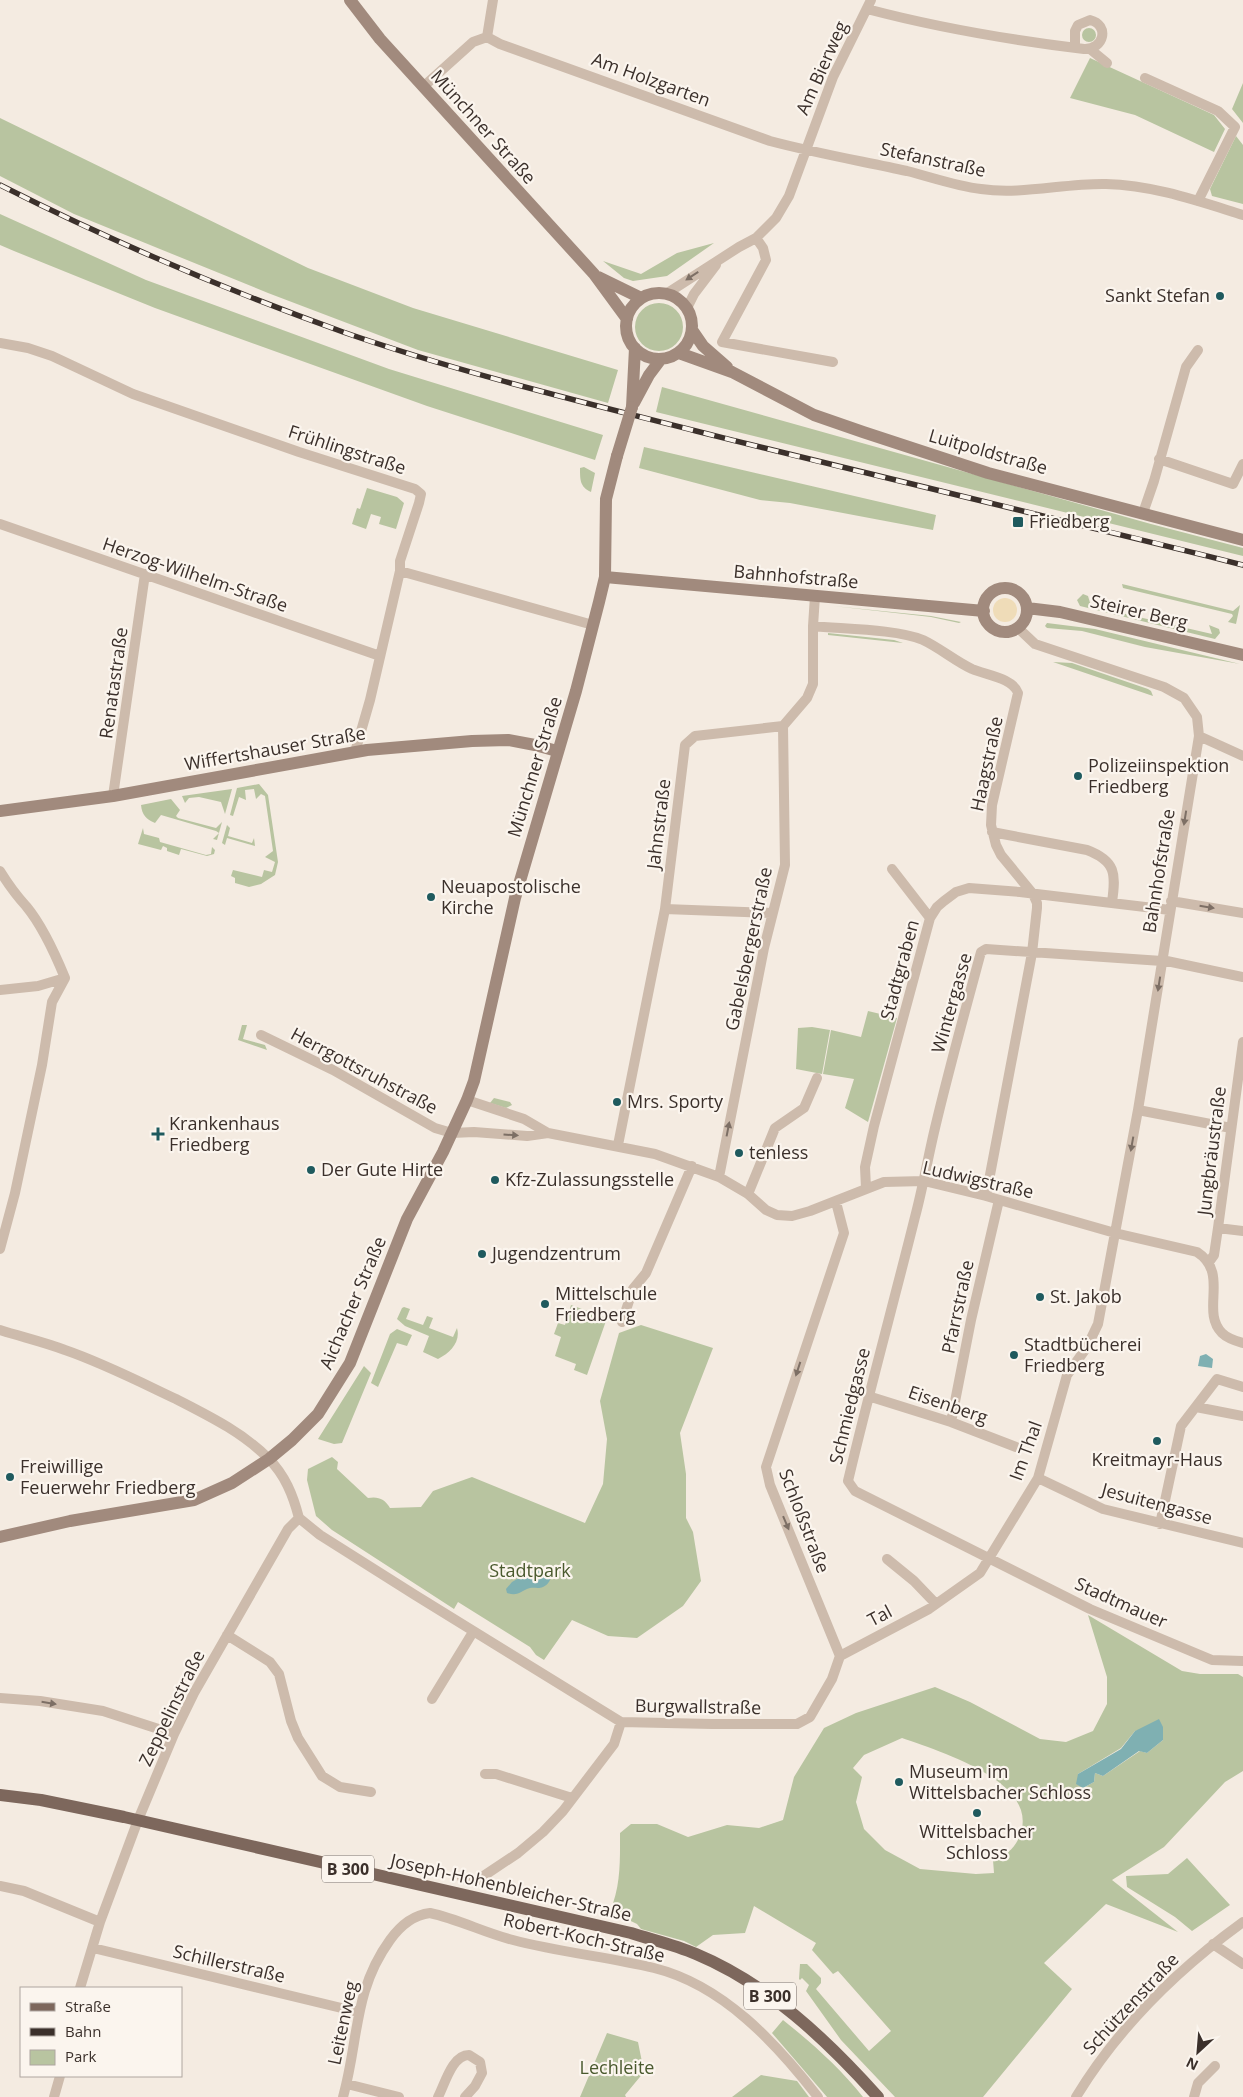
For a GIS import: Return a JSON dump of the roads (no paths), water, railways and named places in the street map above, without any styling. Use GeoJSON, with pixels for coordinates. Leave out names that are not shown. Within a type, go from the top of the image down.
{"type":"FeatureCollection","features":[{"type":"Feature","properties":{"kind":"main road","name":"Münchner Straße"},"geometry":{"type":"LineString","coordinates":[[350,0],[423,87],[594,274],[627,318]]}},
{"type":"Feature","properties":{"kind":"main road","name":"Münchner Straße"},"geometry":{"type":"LineString","coordinates":[[594,274],[642,298]]}},
{"type":"Feature","properties":{"kind":"main road"},"geometry":{"type":"LineString","coordinates":[[651,294],[666,294],[680,301],[687,308],[692,330],[688,343],[679,353],[661,359],[647,357],[635,348],[627,332],[627,318],[634,305],[642,298],[651,294]]}},
{"type":"Feature","properties":{"kind":"main road","name":"Luitpoldstraße"},"geometry":{"type":"LineString","coordinates":[[692,330],[703,346],[732,372]]}},
{"type":"Feature","properties":{"kind":"main road","name":"Münchner Straße"},"geometry":{"type":"LineString","coordinates":[[452,1133],[467,1100],[488,1022],[492,993],[515,898],[576,691],[605,577],[606,499],[638,385],[635,348]]}},
{"type":"Feature","properties":{"kind":"main road","name":"Luitpoldstraße"},"geometry":{"type":"LineString","coordinates":[[679,353],[732,372],[814,415],[863,432],[988,472],[1243,540]]}},
{"type":"Feature","properties":{"kind":"main road","name":"Münchner Straße"},"geometry":{"type":"LineString","coordinates":[[638,385],[661,359]]}},
{"type":"Feature","properties":{"kind":"main road","name":"Bahnhofstraße"},"geometry":{"type":"LineString","coordinates":[[605,577],[984,612]]}},
{"type":"Feature","properties":{"kind":"main road"},"geometry":{"type":"LineString","coordinates":[[1003,588],[1011,589],[1020,594],[1027,608],[1026,618],[1018,628],[1009,632],[996,630],[988,623],[984,612],[988,597],[993,592],[1003,588]]}},
{"type":"Feature","properties":{"kind":"main road","name":"Steirer Berg"},"geometry":{"type":"LineString","coordinates":[[1027,608],[1060,612],[1243,655]]}},
{"type":"Feature","properties":{"kind":"main road","name":"Wiffertshauser Straße"},"geometry":{"type":"LineString","coordinates":[[0,812],[113,796],[355,752],[427,744],[508,740],[557,751]]}},
{"type":"Feature","properties":{"kind":"main road","name":"Aichacher Straße"},"geometry":{"type":"LineString","coordinates":[[0,1537],[61,1522],[194,1500],[232,1483],[269,1459],[318,1414],[350,1363],[407,1219],[452,1133]]}},
{"type":"Feature","properties":{"kind":"main road","name":"Joseph-Hohenbleicher-Straße"},"geometry":{"type":"LineString","coordinates":[[0,1796],[41,1800],[138,1820],[468,1898],[631,1933],[681,1948],[720,1966],[773,1998],[816,2033],[878,2097]]}},
{"type":"Feature","properties":{"kind":"street"},"geometry":{"type":"LineString","coordinates":[[423,87],[474,42],[487,38],[493,0]]}},
{"type":"Feature","properties":{"kind":"street"},"geometry":{"type":"LineString","coordinates":[[869,5],[970,33],[1075,48],[1090,49],[1100,44],[1103,36],[1101,27],[1090,20],[1081,22],[1075,31],[1075,48]]}},
{"type":"Feature","properties":{"kind":"street","name":"Am Bierweg"},"geometry":{"type":"LineString","coordinates":[[804,150],[833,78],[869,5]]}},
{"type":"Feature","properties":{"kind":"street","name":"Am Holzgarten"},"geometry":{"type":"LineString","coordinates":[[487,38],[770,141],[804,150]]}},
{"type":"Feature","properties":{"kind":"street"},"geometry":{"type":"LineString","coordinates":[[1090,49],[1107,63]]}},
{"type":"Feature","properties":{"kind":"street"},"geometry":{"type":"LineString","coordinates":[[1145,78],[1218,111],[1235,127],[1198,201]]}},
{"type":"Feature","properties":{"kind":"street"},"geometry":{"type":"LineString","coordinates":[[666,294],[756,238],[776,218],[786,203],[804,150]]}},
{"type":"Feature","properties":{"kind":"street","name":"Stefanstraße"},"geometry":{"type":"LineString","coordinates":[[804,150],[867,162],[981,189],[1018,190],[1108,184],[1145,188],[1198,201],[1243,215]]}},
{"type":"Feature","properties":{"kind":"street"},"geometry":{"type":"LineString","coordinates":[[756,238],[763,248],[766,260],[722,342],[833,362]]}},
{"type":"Feature","properties":{"kind":"street"},"geometry":{"type":"LineString","coordinates":[[687,308],[694,294],[720,260]]}},
{"type":"Feature","properties":{"kind":"street","name":"Frühlingstraße"},"geometry":{"type":"LineString","coordinates":[[0,343],[28,348],[52,356],[133,394],[299,452],[415,489],[421,494],[420,503],[400,562],[400,571]]}},
{"type":"Feature","properties":{"kind":"street"},"geometry":{"type":"LineString","coordinates":[[1143,513],[1186,368],[1198,350]]}},
{"type":"Feature","properties":{"kind":"street"},"geometry":{"type":"LineString","coordinates":[[1159,459],[1238,484],[1243,464]]}},
{"type":"Feature","properties":{"kind":"street","name":"Herzog-Wilhelm-Straße"},"geometry":{"type":"LineString","coordinates":[[0,524],[380,656]]}},
{"type":"Feature","properties":{"kind":"street"},"geometry":{"type":"LineString","coordinates":[[355,752],[400,571],[593,625]]}},
{"type":"Feature","properties":{"kind":"street","name":"Renatastraße"},"geometry":{"type":"LineString","coordinates":[[113,796],[146,574]]}},
{"type":"Feature","properties":{"kind":"street"},"geometry":{"type":"LineString","coordinates":[[783,726],[807,698],[813,684],[815,596]]}},
{"type":"Feature","properties":{"kind":"street","name":"Haagstraße"},"geometry":{"type":"LineString","coordinates":[[813,626],[904,634],[922,640],[972,669],[1016,687],[1018,693],[1016,710],[990,815],[996,845],[1033,894]]}},
{"type":"Feature","properties":{"kind":"street","name":"Bahnhofstraße"},"geometry":{"type":"LineString","coordinates":[[1018,628],[1035,644],[1164,687],[1184,698],[1197,717],[1199,736],[1138,1110],[1115,1233]]}},
{"type":"Feature","properties":{"kind":"street","name":"Jahnstraße"},"geometry":{"type":"LineString","coordinates":[[618,1145],[652,984],[665,908],[685,745],[695,736],[783,726]]}},
{"type":"Feature","properties":{"kind":"street","name":"Gabelsbergerstraße"},"geometry":{"type":"LineString","coordinates":[[719,1177],[772,913],[785,865],[783,726]]}},
{"type":"Feature","properties":{"kind":"street"},"geometry":{"type":"LineString","coordinates":[[1199,736],[1243,756]]}},
{"type":"Feature","properties":{"kind":"street"},"geometry":{"type":"LineString","coordinates":[[992,832],[1087,850],[1098,854],[1106,861],[1114,875],[1112,902]]}},
{"type":"Feature","properties":{"kind":"street"},"geometry":{"type":"LineString","coordinates":[[892,869],[930,918]]}},
{"type":"Feature","properties":{"kind":"street"},"geometry":{"type":"LineString","coordinates":[[0,872],[17,897],[26,906],[55,952],[65,978],[52,1002],[42,1065],[15,1193],[0,1249]]}},
{"type":"Feature","properties":{"kind":"street","name":"Stadtgraben"},"geometry":{"type":"LineString","coordinates":[[866,1188],[865,1167],[874,1126],[930,918],[936,907],[956,892],[969,888],[1243,913]]}},
{"type":"Feature","properties":{"kind":"street"},"geometry":{"type":"LineString","coordinates":[[986,1196],[1032,953],[1037,903],[1033,894]]}},
{"type":"Feature","properties":{"kind":"street"},"geometry":{"type":"LineString","coordinates":[[665,908],[772,913]]}},
{"type":"Feature","properties":{"kind":"street","name":"Wintergasse"},"geometry":{"type":"LineString","coordinates":[[924,1181],[939,1112],[981,952],[986,949],[1162,960]]}},
{"type":"Feature","properties":{"kind":"street"},"geometry":{"type":"LineString","coordinates":[[1162,960],[1243,977]]}},
{"type":"Feature","properties":{"kind":"street"},"geometry":{"type":"LineString","coordinates":[[0,990],[38,986],[65,978]]}},
{"type":"Feature","properties":{"kind":"street","name":"Herrgottsruhstraße"},"geometry":{"type":"LineString","coordinates":[[261,1036],[333,1070],[430,1126],[452,1133]]}},
{"type":"Feature","properties":{"kind":"street","name":"Jungbräustraße"},"geometry":{"type":"LineString","coordinates":[[1209,1262],[1214,1255],[1242,1042]]}},
{"type":"Feature","properties":{"kind":"street"},"geometry":{"type":"LineString","coordinates":[[748,1194],[775,1128],[804,1108],[817,1078]]}},
{"type":"Feature","properties":{"kind":"street","name":"Ludwigstraße"},"geometry":{"type":"LineString","coordinates":[[467,1100],[524,1119],[548,1133]]}},
{"type":"Feature","properties":{"kind":"street"},"geometry":{"type":"LineString","coordinates":[[1138,1110],[1231,1128]]}},
{"type":"Feature","properties":{"kind":"street","name":"Ludwigstraße"},"geometry":{"type":"LineString","coordinates":[[452,1133],[474,1132],[527,1136],[548,1133],[618,1145],[655,1154],[719,1177],[748,1194],[766,1210],[777,1215],[792,1216],[836,1202],[884,1182],[924,1181],[986,1196],[1115,1233],[1197,1252],[1209,1262]]}},
{"type":"Feature","properties":{"kind":"street"},"geometry":{"type":"LineString","coordinates":[[622,1322],[634,1289],[646,1273],[692,1166]]}},
{"type":"Feature","properties":{"kind":"street","name":"Schmiedgasse"},"geometry":{"type":"LineString","coordinates":[[924,1181],[848,1481],[855,1491],[990,1559]]}},
{"type":"Feature","properties":{"kind":"street","name":"Pfarrstraße"},"geometry":{"type":"LineString","coordinates":[[952,1422],[971,1320],[999,1200]]}},
{"type":"Feature","properties":{"kind":"street","name":"Schloßstraße"},"geometry":{"type":"LineString","coordinates":[[836,1202],[844,1233],[766,1468],[770,1485],[840,1656]]}},
{"type":"Feature","properties":{"kind":"street"},"geometry":{"type":"LineString","coordinates":[[1218,1228],[1243,1231]]}},
{"type":"Feature","properties":{"kind":"street","name":"Im Thal"},"geometry":{"type":"LineString","coordinates":[[990,1559],[1038,1478],[1067,1375],[1087,1347],[1098,1324],[1115,1233]]}},
{"type":"Feature","properties":{"kind":"street"},"geometry":{"type":"LineString","coordinates":[[1209,1262],[1214,1280],[1216,1323],[1222,1333],[1229,1338],[1243,1343]]}},
{"type":"Feature","properties":{"kind":"street"},"geometry":{"type":"LineString","coordinates":[[0,1330],[66,1350],[162,1392],[242,1434],[269,1459],[288,1485],[299,1518]]}},
{"type":"Feature","properties":{"kind":"street"},"geometry":{"type":"LineString","coordinates":[[1160,1524],[1181,1426],[1217,1379],[1243,1387]]}},
{"type":"Feature","properties":{"kind":"street","name":"Eisenberg"},"geometry":{"type":"LineString","coordinates":[[868,1396],[952,1422],[1016,1447]]}},
{"type":"Feature","properties":{"kind":"street"},"geometry":{"type":"LineString","coordinates":[[1196,1406],[1243,1416]]}},
{"type":"Feature","properties":{"kind":"street","name":"Jesuitengasse"},"geometry":{"type":"LineString","coordinates":[[1038,1478],[1103,1509],[1243,1543]]}},
{"type":"Feature","properties":{"kind":"street","name":"Burgwallstraße"},"geometry":{"type":"LineString","coordinates":[[299,1518],[320,1534],[474,1632],[621,1722],[797,1724],[810,1717],[832,1678],[840,1656]]}},
{"type":"Feature","properties":{"kind":"street","name":"Zeppelinstraße"},"geometry":{"type":"LineString","coordinates":[[80,1987],[100,1922],[138,1820],[174,1734],[194,1693],[288,1529],[299,1518]]}},
{"type":"Feature","properties":{"kind":"street"},"geometry":{"type":"LineString","coordinates":[[886,1559],[914,1581],[936,1604]]}},
{"type":"Feature","properties":{"kind":"street","name":"Tal"},"geometry":{"type":"LineString","coordinates":[[840,1656],[936,1604],[980,1573],[990,1559]]}},
{"type":"Feature","properties":{"kind":"street","name":"Stadtmauer"},"geometry":{"type":"LineString","coordinates":[[990,1559],[1090,1609],[1185,1650],[1212,1660],[1243,1661]]}},
{"type":"Feature","properties":{"kind":"street"},"geometry":{"type":"LineString","coordinates":[[432,1699],[474,1632]]}},
{"type":"Feature","properties":{"kind":"street"},"geometry":{"type":"LineString","coordinates":[[227,1636],[270,1662],[279,1674],[291,1721],[298,1738],[322,1776],[340,1788],[371,1792]]}},
{"type":"Feature","properties":{"kind":"street"},"geometry":{"type":"LineString","coordinates":[[0,1698],[103,1711],[174,1734]]}},
{"type":"Feature","properties":{"kind":"street"},"geometry":{"type":"LineString","coordinates":[[462,1878],[476,1881],[518,1853],[543,1832],[614,1744],[621,1722]]}},
{"type":"Feature","properties":{"kind":"street"},"geometry":{"type":"LineString","coordinates":[[485,1774],[496,1774],[572,1798]]}},
{"type":"Feature","properties":{"kind":"street"},"geometry":{"type":"LineString","coordinates":[[0,1886],[24,1891],[100,1922]]}},
{"type":"Feature","properties":{"kind":"street","name":"Robert-Koch-Straße"},"geometry":{"type":"LineString","coordinates":[[420,1914],[430,1913],[445,1916],[513,1940],[656,1968],[712,1992],[739,2012],[789,2063],[818,2097]]}},
{"type":"Feature","properties":{"kind":"street","name":"Leitenweg"},"geometry":{"type":"LineString","coordinates":[[343,2097],[347,2084],[358,2012],[368,1976],[379,1954],[407,1922],[420,1914]]}},
{"type":"Feature","properties":{"kind":"street","name":"Schützenstraße"},"geometry":{"type":"LineString","coordinates":[[1076,2097],[1093,2069],[1162,1989],[1213,1944],[1243,1922]]}},
{"type":"Feature","properties":{"kind":"street"},"geometry":{"type":"LineString","coordinates":[[1213,1944],[1243,1964]]}},
{"type":"Feature","properties":{"kind":"street","name":"Schillerstraße"},"geometry":{"type":"LineString","coordinates":[[92,1948],[358,2012]]}},
{"type":"Feature","properties":{"kind":"street"},"geometry":{"type":"LineString","coordinates":[[438,2097],[455,2062],[461,2057],[469,2055],[480,2062],[482,2073],[475,2086],[465,2097]]}},
{"type":"Feature","properties":{"kind":"street"},"geometry":{"type":"LineString","coordinates":[[1194,2097],[1198,2083],[1215,2066]]}},
{"type":"Feature","properties":{"kind":"street"},"geometry":{"type":"LineString","coordinates":[[54,2097],[60,2077]]}},
{"type":"Feature","properties":{"kind":"street"},"geometry":{"type":"LineString","coordinates":[[347,2084],[398,2097]]}},
{"type":"Feature","properties":{"kind":"water"},"geometry":{"type":"Polygon","coordinates":[[[1206,1354],[1213,1359],[1212,1368],[1198,1366],[1200,1356],[1206,1354]]]}},
{"type":"Feature","properties":{"kind":"water"},"geometry":{"type":"Polygon","coordinates":[[[538,1567],[546,1567],[550,1572],[550,1580],[546,1585],[541,1588],[530,1588],[517,1594],[507,1593],[506,1589],[512,1582],[538,1567]]]}},
{"type":"Feature","properties":{"kind":"water"},"geometry":{"type":"Polygon","coordinates":[[[1159,1719],[1163,1727],[1163,1740],[1147,1753],[1139,1751],[1103,1776],[1095,1773],[1094,1782],[1083,1788],[1076,1784],[1078,1774],[1121,1749],[1135,1731],[1159,1719]]]}},
{"type":"Feature","properties":{"kind":"railway"},"geometry":{"type":"LineString","coordinates":[[0,185],[84,226],[212,282],[386,347],[518,385],[696,431],[1243,565]]}},
{"type":"Feature","properties":{"kind":"place","name":"Sankt Stefan"},"geometry":{"type":"Point","coordinates":[1220,296]}},
{"type":"Feature","properties":{"kind":"place","name":"Friedberg"},"geometry":{"type":"Point","coordinates":[1018,522]}},
{"type":"Feature","properties":{"kind":"place","name":"Polizeiinspektion Friedberg"},"geometry":{"type":"Point","coordinates":[1078,776]}},
{"type":"Feature","properties":{"kind":"place","name":"Neuapostolische Kirche"},"geometry":{"type":"Point","coordinates":[431,897]}},
{"type":"Feature","properties":{"kind":"place","name":"Mrs. Sporty"},"geometry":{"type":"Point","coordinates":[617,1102]}},
{"type":"Feature","properties":{"kind":"place","name":"Krankenhaus Friedberg"},"geometry":{"type":"Point","coordinates":[158,1134]}},
{"type":"Feature","properties":{"kind":"place","name":"tenless"},"geometry":{"type":"Point","coordinates":[739,1153]}},
{"type":"Feature","properties":{"kind":"place","name":"Der Gute Hirte"},"geometry":{"type":"Point","coordinates":[311,1170]}},
{"type":"Feature","properties":{"kind":"place","name":"Kfz-Zulassungsstelle"},"geometry":{"type":"Point","coordinates":[495,1180]}},
{"type":"Feature","properties":{"kind":"place","name":"Jugendzentrum"},"geometry":{"type":"Point","coordinates":[482,1254]}},
{"type":"Feature","properties":{"kind":"place","name":"St. Jakob"},"geometry":{"type":"Point","coordinates":[1040,1297]}},
{"type":"Feature","properties":{"kind":"place","name":"Mittelschule Friedberg"},"geometry":{"type":"Point","coordinates":[545,1304]}},
{"type":"Feature","properties":{"kind":"place","name":"Stadtbücherei Friedberg"},"geometry":{"type":"Point","coordinates":[1014,1355]}},
{"type":"Feature","properties":{"kind":"place","name":"Kreitmayr-Haus"},"geometry":{"type":"Point","coordinates":[1157,1441]}},
{"type":"Feature","properties":{"kind":"place","name":"Freiwillige Feuerwehr Friedberg"},"geometry":{"type":"Point","coordinates":[10,1477]}},
{"type":"Feature","properties":{"kind":"place","name":"Museum im Wittelsbacher Schloss"},"geometry":{"type":"Point","coordinates":[899,1782]}},
{"type":"Feature","properties":{"kind":"place","name":"Wittelsbacher Schloss"},"geometry":{"type":"Point","coordinates":[977,1813]}},
{"type":"Feature","properties":{"kind":"park label","name":"Stadtpark"},"geometry":{"type":"Point","coordinates":[530,1571]}},
{"type":"Feature","properties":{"kind":"park label","name":"Lechleite"},"geometry":{"type":"Point","coordinates":[617,2068]}}]}
